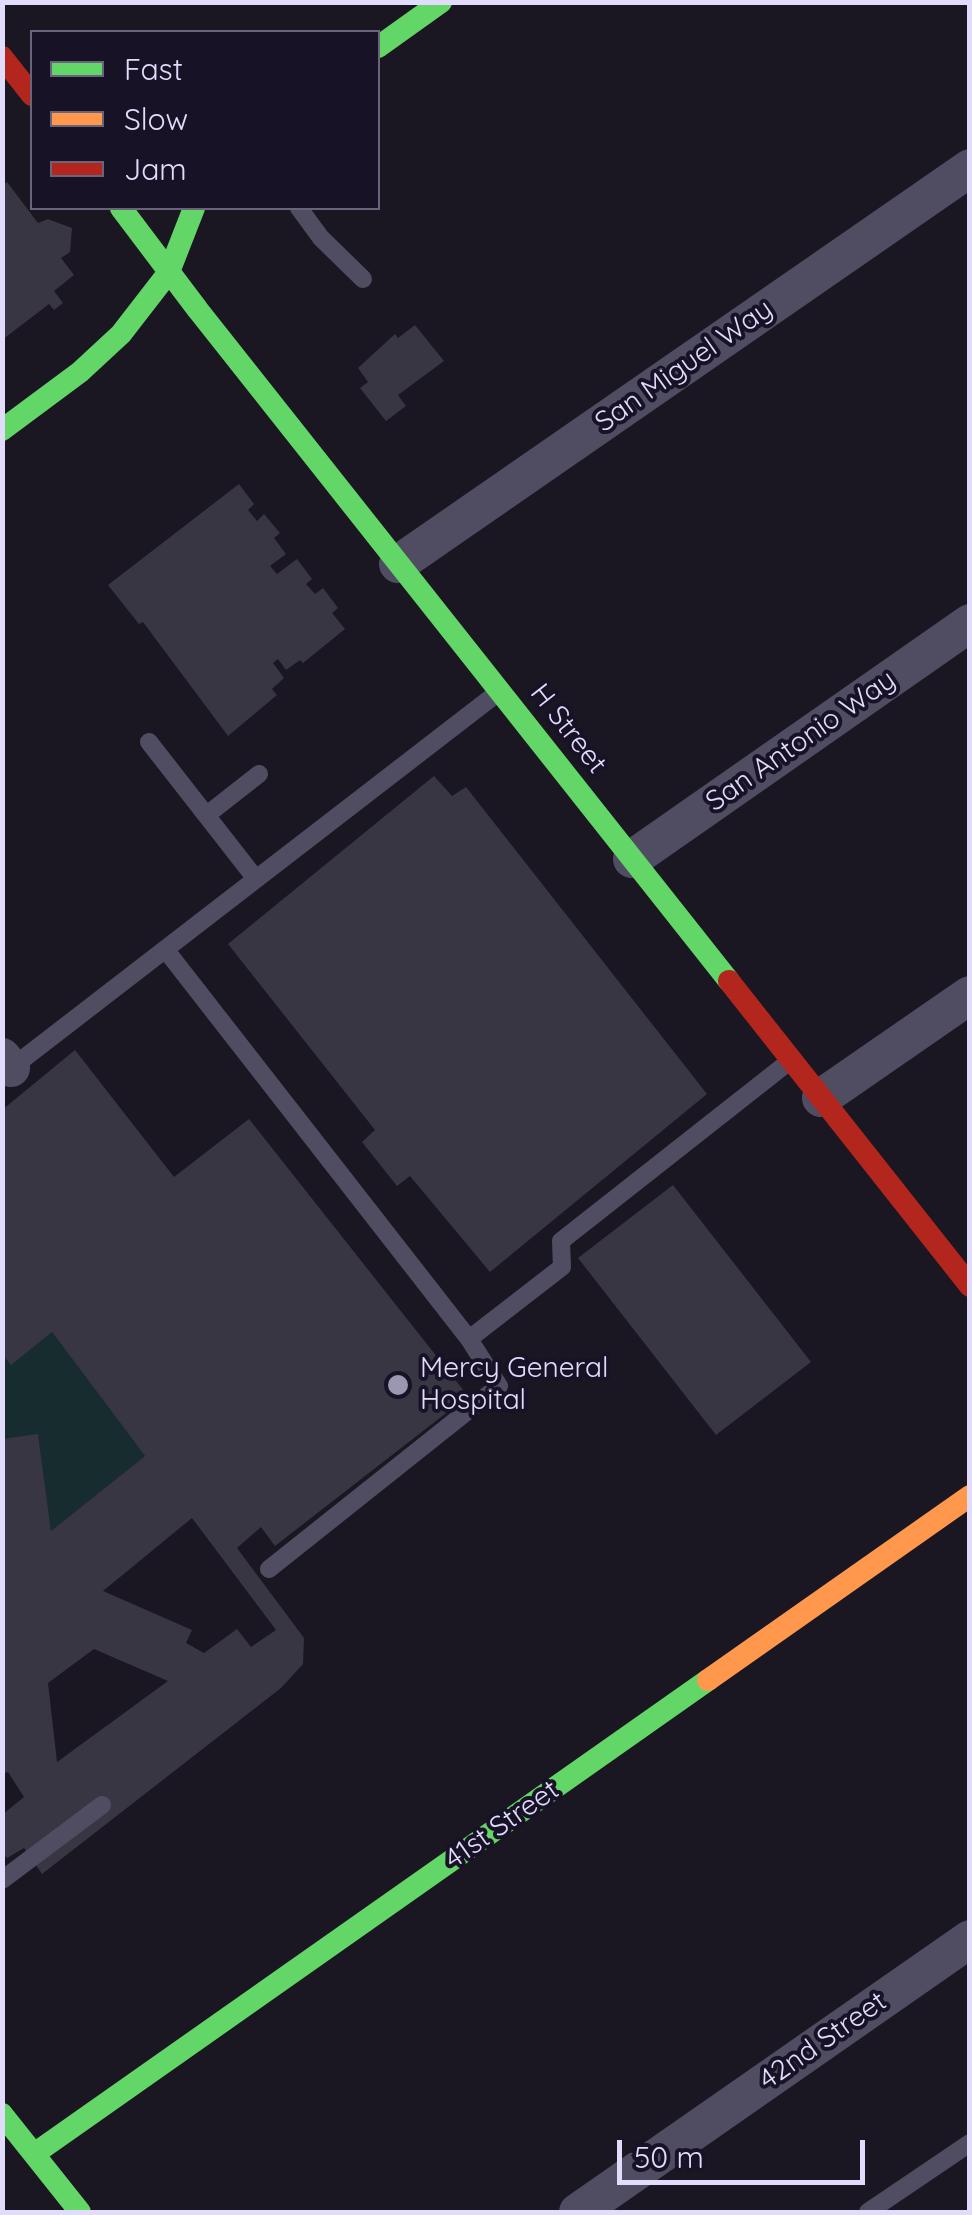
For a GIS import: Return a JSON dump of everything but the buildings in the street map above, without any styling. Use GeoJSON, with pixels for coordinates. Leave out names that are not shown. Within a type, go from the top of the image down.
{"type":"FeatureCollection","features":[{"type":"Feature","properties":{"kind":"main road"},"geometry":{"type":"LineString","coordinates":[[380,46],[442,2]]}},
{"type":"Feature","properties":{"kind":"main road"},"geometry":{"type":"LineString","coordinates":[[2,57],[30,92]]}},
{"type":"Feature","properties":{"kind":"main road","name":"H Street"},"geometry":{"type":"LineString","coordinates":[[122,210],[970,1286]]}},
{"type":"Feature","properties":{"kind":"main road"},"geometry":{"type":"LineString","coordinates":[[2,430],[80,372],[122,334],[169,272],[193,210]]}},
{"type":"Feature","properties":{"kind":"main road","name":"41st Street"},"geometry":{"type":"LineString","coordinates":[[34,2154],[970,1496]]}},
{"type":"Feature","properties":{"kind":"main road"},"geometry":{"type":"LineString","coordinates":[[2,2114],[34,2154],[69,2209]]}},
{"type":"Feature","properties":{"kind":"street","name":"San Miguel Way"},"geometry":{"type":"LineString","coordinates":[[398,564],[970,168]]}},
{"type":"Feature","properties":{"kind":"street","name":"San Antonio Way"},"geometry":{"type":"LineString","coordinates":[[632,859],[970,623]]}},
{"type":"Feature","properties":{"kind":"street"},"geometry":{"type":"LineString","coordinates":[[821,1098],[970,995]]}},
{"type":"Feature","properties":{"kind":"street","name":"42nd Street"},"geometry":{"type":"LineString","coordinates":[[578,2212],[970,1939]]}},
{"type":"Feature","properties":{"kind":"lane"},"geometry":{"type":"LineString","coordinates":[[300,210],[321,238],[364,279]]}},
{"type":"Feature","properties":{"kind":"lane"},"geometry":{"type":"LineString","coordinates":[[5,1067],[166,949],[500,691]]}},
{"type":"Feature","properties":{"kind":"lane"},"geometry":{"type":"LineString","coordinates":[[148,742],[256,879]]}},
{"type":"Feature","properties":{"kind":"lane"},"geometry":{"type":"LineString","coordinates":[[208,814],[259,774]]}},
{"type":"Feature","properties":{"kind":"lane"},"geometry":{"type":"LineString","coordinates":[[166,949],[469,1339],[498,1386],[270,1569]]}},
{"type":"Feature","properties":{"kind":"lane"},"geometry":{"type":"LineString","coordinates":[[469,1339],[562,1267],[561,1240],[792,1059]]}},
{"type":"Feature","properties":{"kind":"lane"},"geometry":{"type":"LineString","coordinates":[[2,1880],[102,1805]]}},
{"type":"Feature","properties":{"kind":"lane"},"geometry":{"type":"LineString","coordinates":[[868,2212],[970,2143]]}},
{"type":"Feature","properties":{"kind":"green space"},"geometry":{"type":"Polygon","coordinates":[[[52,1332],[145,1456],[51,1531],[38,1435],[3,1439],[2,1354],[11,1364],[52,1332]]]}},
{"type":"Feature","properties":{"kind":"traffic: fast"},"geometry":{"type":"LineString","coordinates":[[380,46],[441,2]]}},
{"type":"Feature","properties":{"kind":"traffic: fast"},"geometry":{"type":"LineString","coordinates":[[123,210],[729,981]]}},
{"type":"Feature","properties":{"kind":"traffic: fast"},"geometry":{"type":"LineString","coordinates":[[2,430],[80,372],[121,334],[169,272],[193,210]]}},
{"type":"Feature","properties":{"kind":"traffic: fast"},"geometry":{"type":"LineString","coordinates":[[34,2154],[708,1680]]}},
{"type":"Feature","properties":{"kind":"traffic: fast"},"geometry":{"type":"LineString","coordinates":[[2,2114],[80,2212]]}},
{"type":"Feature","properties":{"kind":"traffic: slow"},"geometry":{"type":"LineString","coordinates":[[708,1680],[970,1496]]}},
{"type":"Feature","properties":{"kind":"traffic: jam"},"geometry":{"type":"LineString","coordinates":[[2,57],[30,92]]}},
{"type":"Feature","properties":{"kind":"traffic: jam"},"geometry":{"type":"LineString","coordinates":[[729,981],[970,1286]]}},
{"type":"Feature","properties":{"kind":"place","name":"Mercy General Hospital"},"geometry":{"type":"Point","coordinates":[398,1385]}}]}
